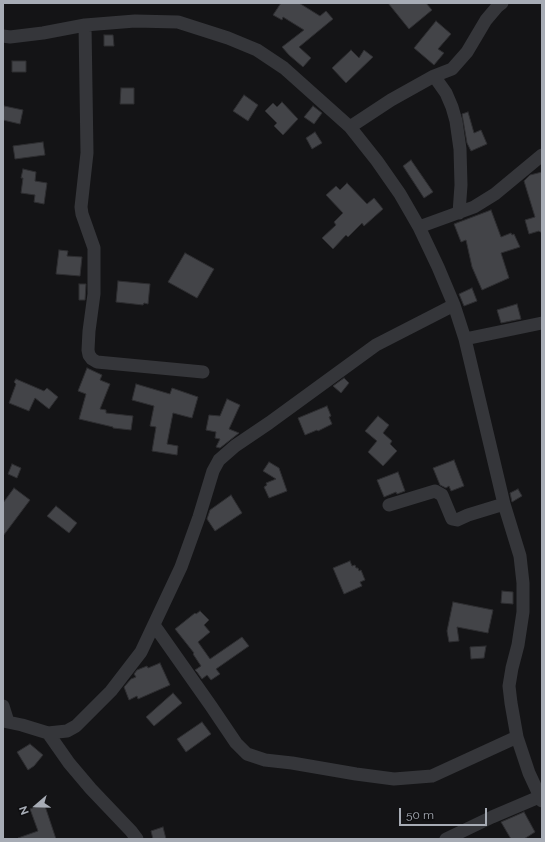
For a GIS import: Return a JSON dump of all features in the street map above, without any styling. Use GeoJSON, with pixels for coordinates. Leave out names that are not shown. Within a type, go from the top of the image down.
{"type":"FeatureCollection","features":[{"type":"Feature","properties":{"kind":"street"},"geometry":{"type":"LineString","coordinates":[[350,127],[391,100],[434,76],[452,69],[467,52],[486,20],[502,3]]}},
{"type":"Feature","properties":{"kind":"street"},"geometry":{"type":"LineString","coordinates":[[3,36],[10,37],[36,34],[85,25],[135,21],[178,22],[228,38],[257,50],[284,68],[350,127],[377,161],[400,194],[419,227],[454,305],[465,339],[504,504],[520,556],[523,584],[523,612],[518,645],[509,686],[517,737],[529,773],[541,799],[492,817],[446,839]]}},
{"type":"Feature","properties":{"kind":"street"},"geometry":{"type":"LineString","coordinates":[[85,25],[87,153],[81,207],[94,248],[94,294],[89,331],[89,355],[97,362],[203,372]]}},
{"type":"Feature","properties":{"kind":"street"},"geometry":{"type":"LineString","coordinates":[[434,76],[446,93],[456,121],[460,149],[461,186],[459,213]]}},
{"type":"Feature","properties":{"kind":"street"},"geometry":{"type":"LineString","coordinates":[[419,227],[474,207],[495,194],[542,154]]}},
{"type":"Feature","properties":{"kind":"street"},"geometry":{"type":"LineString","coordinates":[[3,706],[6,721],[48,733],[68,731],[76,726],[111,691],[141,652],[181,567],[199,517],[213,471],[219,460],[235,446],[376,345],[454,305]]}},
{"type":"Feature","properties":{"kind":"street"},"geometry":{"type":"LineString","coordinates":[[465,339],[542,323]]}},
{"type":"Feature","properties":{"kind":"street"},"geometry":{"type":"LineString","coordinates":[[389,505],[435,491],[442,495],[452,518],[457,520],[504,504]]}},
{"type":"Feature","properties":{"kind":"street"},"geometry":{"type":"LineString","coordinates":[[154,625],[212,706],[236,743],[247,754],[265,760],[394,779],[432,776],[517,737]]}},
{"type":"Feature","properties":{"kind":"street"},"geometry":{"type":"LineString","coordinates":[[48,733],[69,763],[134,836]]}},
{"type":"Feature","properties":{"kind":"building"},"geometry":{"type":"Polygon","coordinates":[[[281,3],[299,3],[320,16],[326,11],[333,19],[299,47],[311,58],[303,67],[282,47],[304,30],[283,17],[282,20],[273,15],[281,3]]]}},
{"type":"Feature","properties":{"kind":"building"},"geometry":{"type":"Polygon","coordinates":[[[388,3],[426,3],[432,10],[409,29],[388,3]]]}},
{"type":"Feature","properties":{"kind":"building"},"geometry":{"type":"Polygon","coordinates":[[[436,21],[451,34],[438,49],[444,53],[434,65],[414,48],[436,21]]]}},
{"type":"Feature","properties":{"kind":"building"},"geometry":{"type":"Polygon","coordinates":[[[104,35],[113,35],[114,46],[104,46],[104,35]]]}},
{"type":"Feature","properties":{"kind":"building"},"geometry":{"type":"Polygon","coordinates":[[[351,50],[359,58],[364,50],[373,57],[346,83],[332,68],[351,50]]]}},
{"type":"Feature","properties":{"kind":"building"},"geometry":{"type":"Polygon","coordinates":[[[12,61],[26,61],[26,72],[12,72],[12,61]]]}},
{"type":"Feature","properties":{"kind":"building"},"geometry":{"type":"Polygon","coordinates":[[[121,88],[134,88],[134,104],[120,104],[121,88]]]}},
{"type":"Feature","properties":{"kind":"building"},"geometry":{"type":"Polygon","coordinates":[[[244,95],[258,105],[248,121],[233,111],[244,95]]]}},
{"type":"Feature","properties":{"kind":"building"},"geometry":{"type":"Polygon","coordinates":[[[282,102],[298,119],[283,135],[274,126],[277,123],[265,111],[273,103],[277,107],[282,102]]]}},
{"type":"Feature","properties":{"kind":"building"},"geometry":{"type":"Polygon","coordinates":[[[4,106],[23,110],[20,124],[3,120],[4,106]]]}},
{"type":"Feature","properties":{"kind":"building"},"geometry":{"type":"Polygon","coordinates":[[[313,106],[322,113],[314,124],[304,117],[313,106]]]}},
{"type":"Feature","properties":{"kind":"building"},"geometry":{"type":"Polygon","coordinates":[[[468,112],[474,133],[481,130],[487,144],[471,151],[467,143],[462,114],[468,112]]]}},
{"type":"Feature","properties":{"kind":"building"},"geometry":{"type":"Polygon","coordinates":[[[315,132],[322,143],[312,149],[306,138],[315,132]]]}},
{"type":"Feature","properties":{"kind":"building"},"geometry":{"type":"Polygon","coordinates":[[[43,142],[45,155],[15,159],[13,146],[43,142]]]}},
{"type":"Feature","properties":{"kind":"building"},"geometry":{"type":"Polygon","coordinates":[[[411,160],[433,192],[424,198],[403,166],[411,160]]]}},
{"type":"Feature","properties":{"kind":"building"},"geometry":{"type":"Polygon","coordinates":[[[23,169],[36,172],[35,181],[47,183],[44,204],[34,202],[35,195],[21,193],[23,178],[21,178],[23,169]]]}},
{"type":"Feature","properties":{"kind":"building"},"geometry":{"type":"Polygon","coordinates":[[[542,172],[542,232],[539,231],[529,234],[525,220],[535,217],[524,181],[530,175],[542,172]]]}},
{"type":"Feature","properties":{"kind":"building"},"geometry":{"type":"Polygon","coordinates":[[[347,183],[367,204],[374,198],[383,209],[364,226],[362,223],[348,237],[346,235],[333,249],[322,238],[336,225],[334,222],[343,213],[326,195],[336,186],[340,190],[347,183]]]}},
{"type":"Feature","properties":{"kind":"building"},"geometry":{"type":"Polygon","coordinates":[[[491,210],[501,237],[511,233],[512,235],[514,234],[520,247],[501,253],[509,278],[482,290],[472,267],[466,240],[461,242],[454,224],[491,210]]]}},
{"type":"Feature","properties":{"kind":"building"},"geometry":{"type":"Polygon","coordinates":[[[59,250],[68,251],[67,256],[82,257],[80,276],[56,274],[59,250]]]}},
{"type":"Feature","properties":{"kind":"building"},"geometry":{"type":"Polygon","coordinates":[[[185,253],[214,269],[197,298],[168,282],[185,253]]]}},
{"type":"Feature","properties":{"kind":"building"},"geometry":{"type":"Polygon","coordinates":[[[118,281],[150,284],[148,304],[144,303],[143,305],[116,302],[118,281]]]}},
{"type":"Feature","properties":{"kind":"building"},"geometry":{"type":"Polygon","coordinates":[[[79,284],[86,284],[85,300],[79,300],[79,284]]]}},
{"type":"Feature","properties":{"kind":"building"},"geometry":{"type":"Polygon","coordinates":[[[472,288],[477,301],[464,306],[459,294],[472,288]]]}},
{"type":"Feature","properties":{"kind":"building"},"geometry":{"type":"Polygon","coordinates":[[[517,304],[521,319],[501,323],[497,310],[517,304]]]}},
{"type":"Feature","properties":{"kind":"building"},"geometry":{"type":"Polygon","coordinates":[[[87,368],[102,375],[100,380],[110,384],[100,409],[106,410],[106,413],[133,416],[131,430],[113,428],[79,419],[86,394],[78,391],[87,368]]]}},
{"type":"Feature","properties":{"kind":"building"},"geometry":{"type":"Polygon","coordinates":[[[344,378],[349,383],[341,393],[333,386],[344,378]]]}},
{"type":"Feature","properties":{"kind":"building"},"geometry":{"type":"Polygon","coordinates":[[[16,379],[44,391],[47,388],[58,397],[49,409],[35,398],[29,411],[9,403],[16,384],[14,382],[16,379]]]}},
{"type":"Feature","properties":{"kind":"building"},"geometry":{"type":"Polygon","coordinates":[[[136,384],[170,394],[172,388],[198,397],[192,418],[173,413],[167,444],[178,446],[177,455],[152,451],[156,427],[150,426],[154,406],[132,400],[136,384]]]}},
{"type":"Feature","properties":{"kind":"building"},"geometry":{"type":"Polygon","coordinates":[[[227,399],[240,405],[229,429],[239,433],[220,448],[216,447],[220,439],[215,438],[216,432],[206,430],[209,415],[220,416],[227,399]]]}},
{"type":"Feature","properties":{"kind":"building"},"geometry":{"type":"Polygon","coordinates":[[[327,406],[332,424],[318,431],[317,430],[305,435],[298,418],[327,406]]]}},
{"type":"Feature","properties":{"kind":"building"},"geometry":{"type":"Polygon","coordinates":[[[378,416],[389,425],[383,433],[392,441],[390,444],[397,451],[383,466],[368,452],[377,441],[365,431],[378,416]]]}},
{"type":"Feature","properties":{"kind":"building"},"geometry":{"type":"Polygon","coordinates":[[[454,460],[464,486],[451,491],[449,486],[446,488],[440,485],[433,468],[454,460]]]}},
{"type":"Feature","properties":{"kind":"building"},"geometry":{"type":"Polygon","coordinates":[[[269,462],[279,468],[287,491],[269,498],[264,487],[267,485],[266,483],[276,479],[263,471],[269,462]]]}},
{"type":"Feature","properties":{"kind":"building"},"geometry":{"type":"Polygon","coordinates":[[[12,464],[21,468],[17,478],[8,474],[12,464]]]}},
{"type":"Feature","properties":{"kind":"building"},"geometry":{"type":"Polygon","coordinates":[[[398,472],[405,491],[397,494],[396,492],[384,497],[377,480],[398,472]]]}},
{"type":"Feature","properties":{"kind":"building"},"geometry":{"type":"Polygon","coordinates":[[[14,488],[30,500],[3,536],[3,503],[14,488]]]}},
{"type":"Feature","properties":{"kind":"building"},"geometry":{"type":"Polygon","coordinates":[[[518,489],[522,496],[512,502],[510,493],[518,489]]]}},
{"type":"Feature","properties":{"kind":"building"},"geometry":{"type":"Polygon","coordinates":[[[231,495],[242,513],[215,531],[207,519],[210,510],[231,495]]]}},
{"type":"Feature","properties":{"kind":"building"},"geometry":{"type":"Polygon","coordinates":[[[56,506],[77,523],[69,533],[47,516],[56,506]]]}},
{"type":"Feature","properties":{"kind":"building"},"geometry":{"type":"Polygon","coordinates":[[[350,561],[352,566],[355,565],[359,571],[361,570],[365,580],[360,582],[362,586],[344,594],[333,568],[350,561]]]}},
{"type":"Feature","properties":{"kind":"building"},"geometry":{"type":"Polygon","coordinates":[[[502,591],[513,592],[513,604],[501,603],[502,591]]]}},
{"type":"Feature","properties":{"kind":"building"},"geometry":{"type":"Polygon","coordinates":[[[453,602],[493,610],[488,633],[457,627],[459,641],[449,642],[447,631],[453,602]]]}},
{"type":"Feature","properties":{"kind":"building"},"geometry":{"type":"Polygon","coordinates":[[[200,611],[209,620],[204,625],[210,632],[198,642],[210,659],[242,637],[249,646],[216,669],[220,674],[211,680],[207,675],[202,679],[195,670],[201,666],[193,654],[194,653],[175,629],[195,613],[196,614],[200,611]]]}},
{"type":"Feature","properties":{"kind":"building"},"geometry":{"type":"Polygon","coordinates":[[[486,646],[484,658],[471,659],[470,647],[486,646]]]}},
{"type":"Feature","properties":{"kind":"building"},"geometry":{"type":"Polygon","coordinates":[[[160,663],[170,685],[138,699],[137,696],[129,700],[124,687],[131,679],[136,677],[134,674],[137,670],[147,666],[148,668],[160,663]]]}},
{"type":"Feature","properties":{"kind":"building"},"geometry":{"type":"Polygon","coordinates":[[[173,693],[182,703],[154,726],[146,717],[173,693]]]}},
{"type":"Feature","properties":{"kind":"building"},"geometry":{"type":"Polygon","coordinates":[[[202,722],[211,734],[186,752],[177,739],[202,722]]]}},
{"type":"Feature","properties":{"kind":"building"},"geometry":{"type":"Polygon","coordinates":[[[30,744],[43,755],[34,766],[28,770],[17,752],[30,744]]]}},
{"type":"Feature","properties":{"kind":"building"},"geometry":{"type":"Polygon","coordinates":[[[44,803],[56,839],[18,839],[38,831],[30,809],[44,803]]]}},
{"type":"Feature","properties":{"kind":"building"},"geometry":{"type":"Polygon","coordinates":[[[524,812],[535,832],[524,839],[511,839],[501,822],[524,812]]]}},
{"type":"Feature","properties":{"kind":"building"},"geometry":{"type":"Polygon","coordinates":[[[163,827],[166,839],[153,839],[151,831],[163,827]]]}}]}
